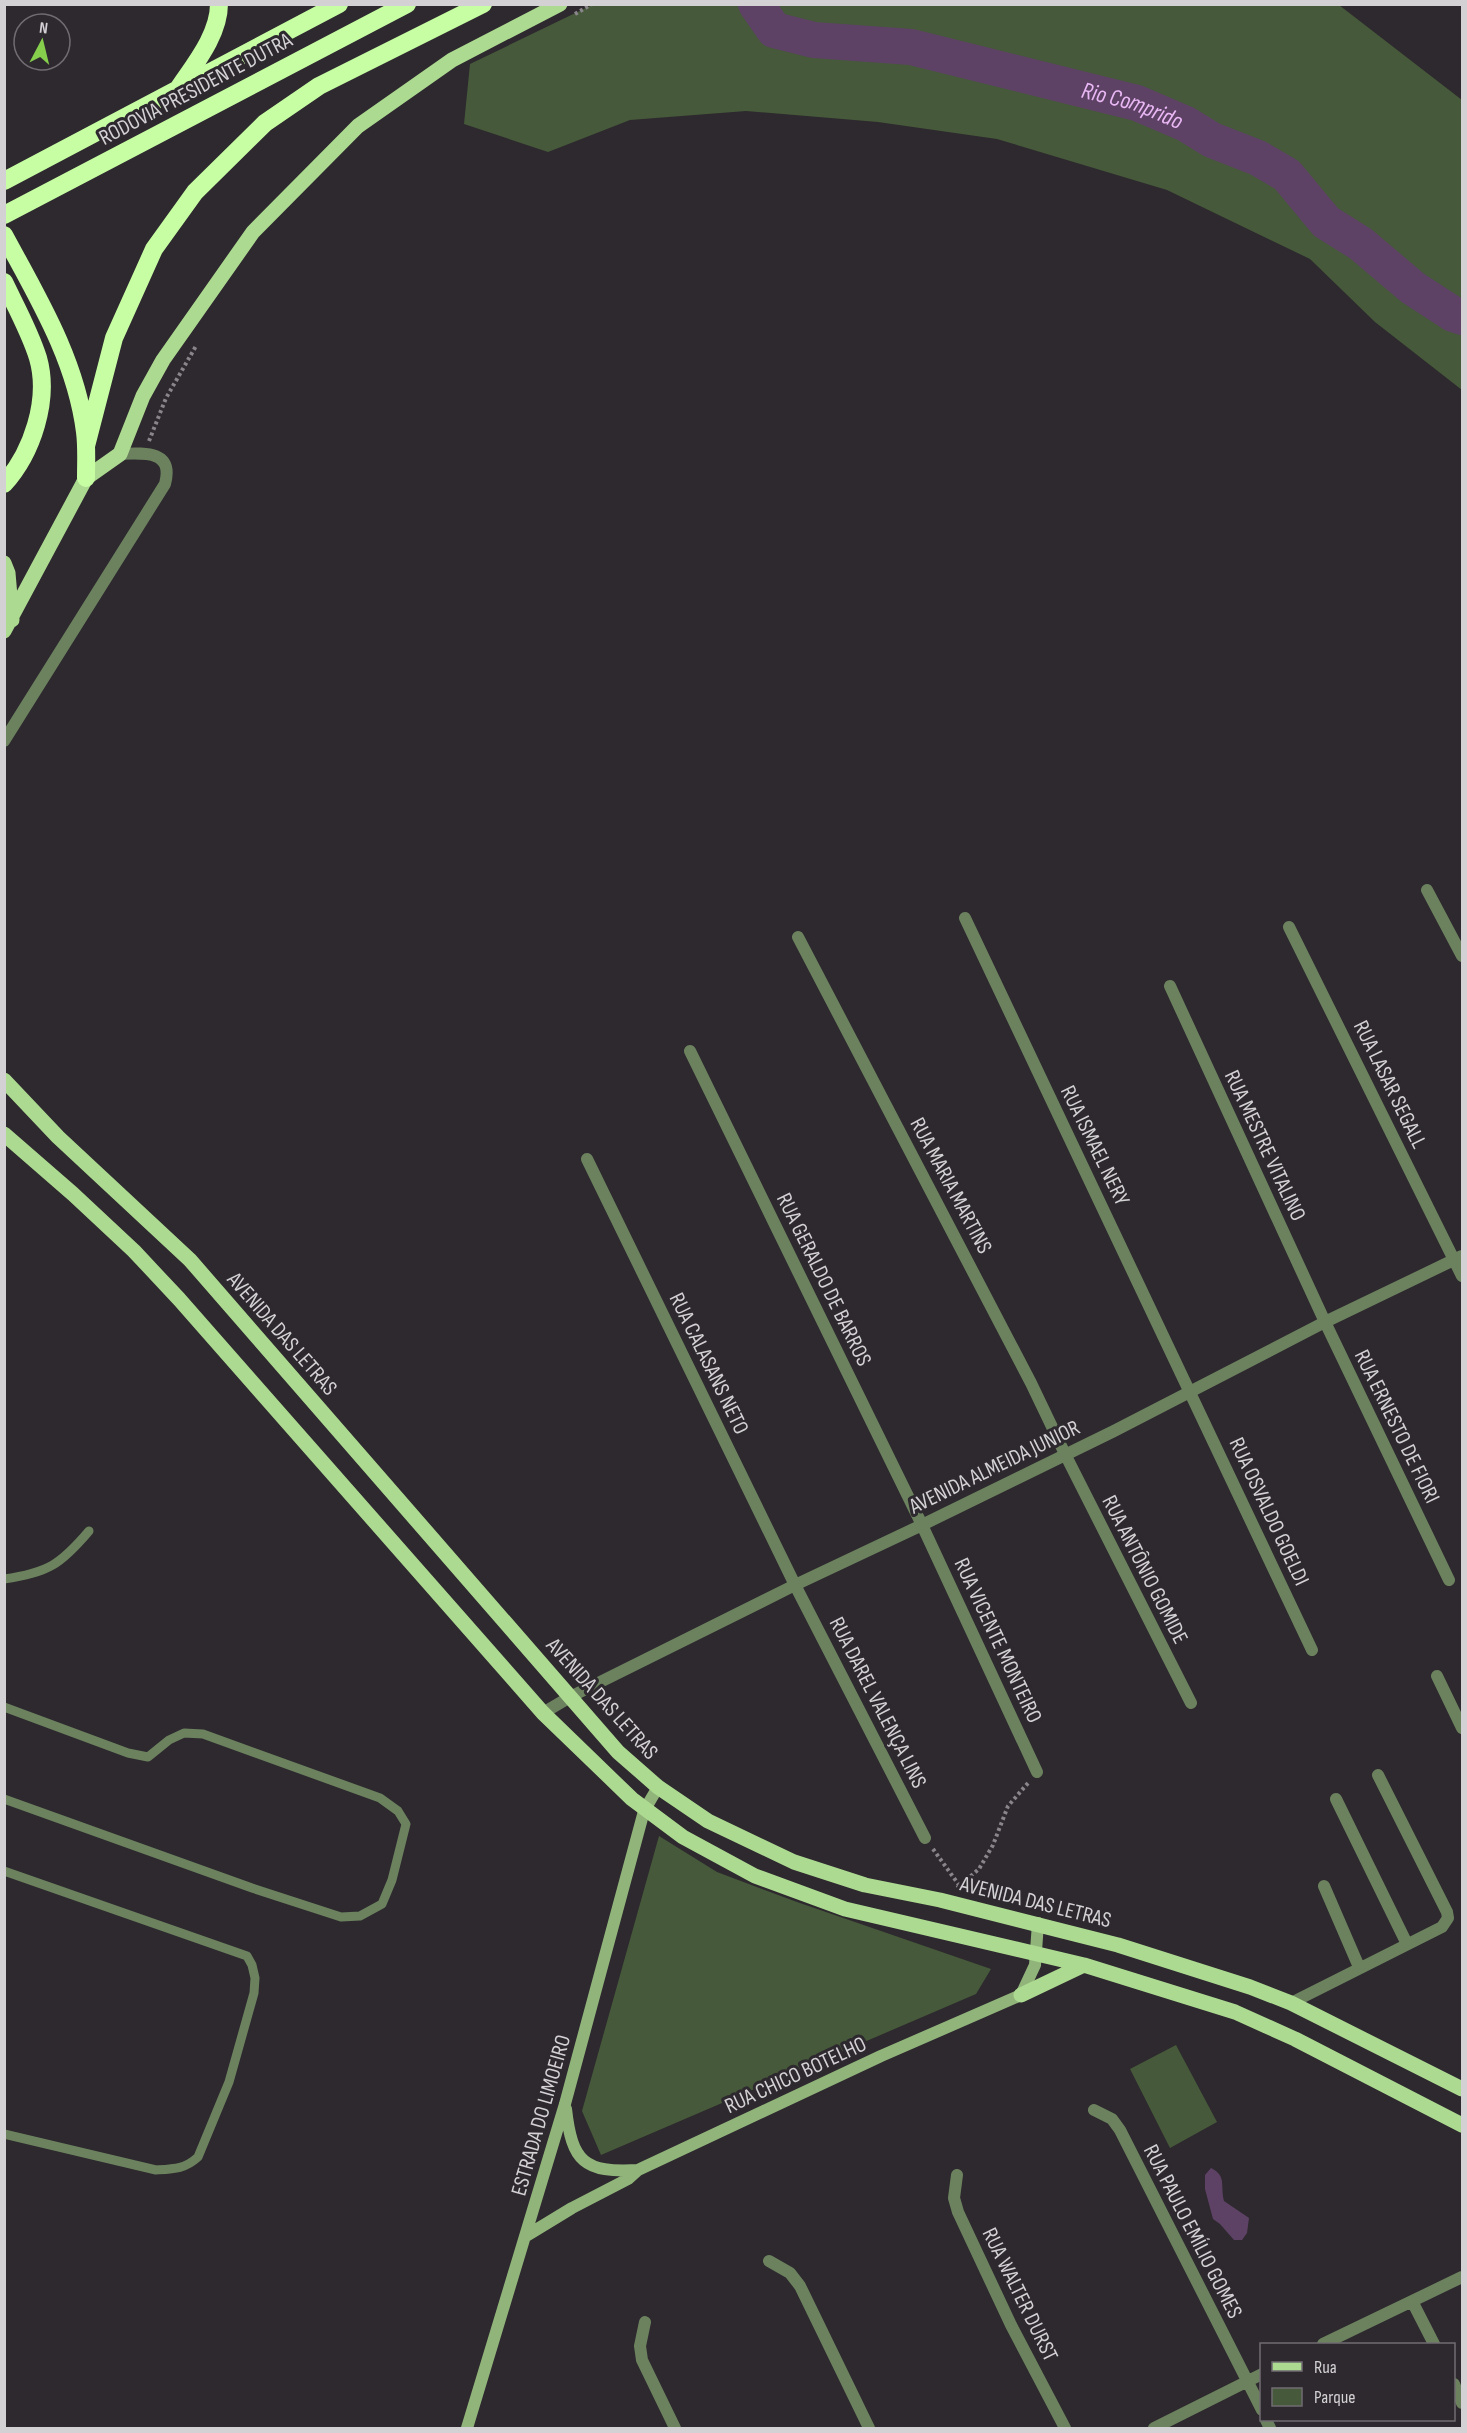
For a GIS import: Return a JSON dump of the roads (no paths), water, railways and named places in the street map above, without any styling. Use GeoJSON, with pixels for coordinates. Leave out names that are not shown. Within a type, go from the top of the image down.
{"type":"FeatureCollection","features":[{"type":"Feature","properties":{"kind":"highway"},"geometry":{"type":"LineString","coordinates":[[177,91],[202,53],[219,13],[219,4]]}},
{"type":"Feature","properties":{"kind":"highway","name":"RODOVIA PRESIDENTE DUTRA"},"geometry":{"type":"LineString","coordinates":[[6,180],[339,4]]}},
{"type":"Feature","properties":{"kind":"highway","name":"RODOVIA PRESIDENTE DUTRA"},"geometry":{"type":"LineString","coordinates":[[4,215],[407,4]]}},
{"type":"Feature","properties":{"kind":"highway"},"geometry":{"type":"LineString","coordinates":[[86,446],[114,338],[154,249],[195,192],[265,123],[319,86],[483,4]]}},
{"type":"Feature","properties":{"kind":"highway"},"geometry":{"type":"LineString","coordinates":[[4,235],[63,350],[78,392],[86,446],[86,478]]}},
{"type":"Feature","properties":{"kind":"highway"},"geometry":{"type":"LineString","coordinates":[[4,282],[35,352],[41,387],[39,410],[33,434],[23,457],[4,484]]}},
{"type":"Feature","properties":{"kind":"main road"},"geometry":{"type":"LineString","coordinates":[[8,626],[86,478],[120,454],[142,396],[163,360],[253,232],[358,126],[452,60],[560,4]]}},
{"type":"Feature","properties":{"kind":"main road"},"geometry":{"type":"LineString","coordinates":[[4,563],[8,573],[8,626]]}},
{"type":"Feature","properties":{"kind":"main road","name":"AVENIDA DAS LETRAS"},"geometry":{"type":"LineString","coordinates":[[4,1080],[58,1137],[190,1260],[618,1752],[658,1787],[731,1834],[794,1862],[866,1885],[1038,1923],[1129,1948],[1250,1987],[1291,2003],[1462,2089]]}},
{"type":"Feature","properties":{"kind":"main road"},"geometry":{"type":"LineString","coordinates":[[4,1134],[116,1235],[179,1299],[543,1713],[583,1754],[645,1810],[683,1837],[736,1867],[816,1900],[890,1920],[1084,1965],[1235,2012],[1314,2049],[1462,2126]]}},
{"type":"Feature","properties":{"kind":"main road","name":"ESTRADA DO LIMOEIRO"},"geometry":{"type":"LineString","coordinates":[[467,2428],[565,2104],[645,1810],[658,1787]]}},
{"type":"Feature","properties":{"kind":"main road"},"geometry":{"type":"LineString","coordinates":[[1021,1995],[1032,1973],[1038,1923]]}},
{"type":"Feature","properties":{"kind":"main road"},"geometry":{"type":"LineString","coordinates":[[1021,1995],[1084,1965]]}},
{"type":"Feature","properties":{"kind":"main road","name":"RUA CHICO BOTELHO"},"geometry":{"type":"LineString","coordinates":[[526,2236],[572,2208],[628,2179],[638,2170],[881,2056],[1021,1995]]}},
{"type":"Feature","properties":{"kind":"main road"},"geometry":{"type":"LineString","coordinates":[[565,2104],[572,2146],[581,2158],[589,2165],[602,2170],[638,2170]]}},
{"type":"Feature","properties":{"kind":"street"},"geometry":{"type":"LineString","coordinates":[[4,741],[165,484],[168,474],[163,460],[156,455],[120,454]]}},
{"type":"Feature","properties":{"kind":"street"},"geometry":{"type":"LineString","coordinates":[[1427,890],[1462,956]]}},
{"type":"Feature","properties":{"kind":"street","name":"RUA ISMAEL NERY"},"geometry":{"type":"LineString","coordinates":[[965,918],[1190,1390]]}},
{"type":"Feature","properties":{"kind":"street","name":"RUA LASAR SEGALL"},"geometry":{"type":"LineString","coordinates":[[1289,927],[1459,1258],[1462,1276]]}},
{"type":"Feature","properties":{"kind":"street","name":"RUA MARIA MARTINS"},"geometry":{"type":"LineString","coordinates":[[798,937],[1031,1383],[1065,1454]]}},
{"type":"Feature","properties":{"kind":"street","name":"RUA MESTRE VITALINO"},"geometry":{"type":"LineString","coordinates":[[1170,986],[1325,1322]]}},
{"type":"Feature","properties":{"kind":"street","name":"RUA GERALDO DE BARROS"},"geometry":{"type":"LineString","coordinates":[[690,1051],[922,1525]]}},
{"type":"Feature","properties":{"kind":"street","name":"RUA CALASANS NETO"},"geometry":{"type":"LineString","coordinates":[[587,1159],[795,1585]]}},
{"type":"Feature","properties":{"kind":"street","name":"AVENIDA ALMEIDA JUNIOR"},"geometry":{"type":"LineString","coordinates":[[543,1713],[570,1697],[795,1585],[922,1525],[1325,1322],[1459,1258]]}},
{"type":"Feature","properties":{"kind":"street","name":"RUA ERNESTO DE FIORI"},"geometry":{"type":"LineString","coordinates":[[1325,1322],[1449,1580]]}},
{"type":"Feature","properties":{"kind":"street","name":"RUA OSVALDO GOELDI"},"geometry":{"type":"LineString","coordinates":[[1190,1390],[1312,1650]]}},
{"type":"Feature","properties":{"kind":"street","name":"RUA ANTÔNIO GOMIDE"},"geometry":{"type":"LineString","coordinates":[[1065,1454],[1191,1703]]}},
{"type":"Feature","properties":{"kind":"street","name":"RUA VICENTE MONTEIRO"},"geometry":{"type":"LineString","coordinates":[[922,1525],[1037,1772]]}},
{"type":"Feature","properties":{"kind":"street","name":"RUA DAREL VALENÇA LINS"},"geometry":{"type":"LineString","coordinates":[[795,1585],[925,1838]]}},
{"type":"Feature","properties":{"kind":"street"},"geometry":{"type":"LineString","coordinates":[[1437,1676],[1462,1728]]}},
{"type":"Feature","properties":{"kind":"street"},"geometry":{"type":"LineString","coordinates":[[1291,2003],[1442,1927],[1448,1918],[1378,1775]]}},
{"type":"Feature","properties":{"kind":"street"},"geometry":{"type":"LineString","coordinates":[[1336,1799],[1407,1944]]}},
{"type":"Feature","properties":{"kind":"street"},"geometry":{"type":"LineString","coordinates":[[1324,1886],[1359,1967]]}},
{"type":"Feature","properties":{"kind":"street","name":"RUA PAULO EMÍLIO GOMES"},"geometry":{"type":"LineString","coordinates":[[1094,2110],[1112,2119],[1120,2130],[1260,2406]]}},
{"type":"Feature","properties":{"kind":"street","name":"RUA WALTER DURST"},"geometry":{"type":"LineString","coordinates":[[957,2175],[954,2198],[958,2212],[1011,2325],[1065,2428]]}},
{"type":"Feature","properties":{"kind":"street"},"geometry":{"type":"LineString","coordinates":[[769,2261],[790,2272],[800,2286],[868,2428]]}},
{"type":"Feature","properties":{"kind":"street"},"geometry":{"type":"LineString","coordinates":[[1325,2343],[1462,2277]]}},
{"type":"Feature","properties":{"kind":"street"},"geometry":{"type":"LineString","coordinates":[[1412,2301],[1433,2343]]}},
{"type":"Feature","properties":{"kind":"street"},"geometry":{"type":"LineString","coordinates":[[645,2322],[640,2346],[642,2360],[675,2428]]}},
{"type":"Feature","properties":{"kind":"street"},"geometry":{"type":"LineString","coordinates":[[1154,2428],[1260,2375]]}},
{"type":"Feature","properties":{"kind":"street"},"geometry":{"type":"LineString","coordinates":[[1455,2386],[1462,2403]]}},
{"type":"Feature","properties":{"kind":"lane"},"geometry":{"type":"LineString","coordinates":[[4,1578],[29,1575],[52,1567],[72,1551],[89,1531]]}},
{"type":"Feature","properties":{"kind":"lane"},"geometry":{"type":"LineString","coordinates":[[4,1707],[128,1753],[148,1757],[169,1740],[184,1733],[203,1734],[380,1798],[398,1811],[406,1824],[392,1880],[382,1904],[360,1916],[341,1917],[252,1888],[4,1799]]}},
{"type":"Feature","properties":{"kind":"lane"},"geometry":{"type":"LineString","coordinates":[[4,1871],[247,1956],[255,1978],[254,1994],[229,2082],[198,2157],[190,2165],[178,2169],[156,2170],[4,2134]]}},
{"type":"Feature","properties":{"kind":"waterway","name":"Rio Comprido"},"geometry":{"type":"LineString","coordinates":[[756,4],[774,30],[814,40],[911,47],[1137,103],[1186,124],[1212,140],[1258,158],[1287,175],[1326,222],[1361,244],[1413,288],[1453,314],[1462,317]]}}]}
